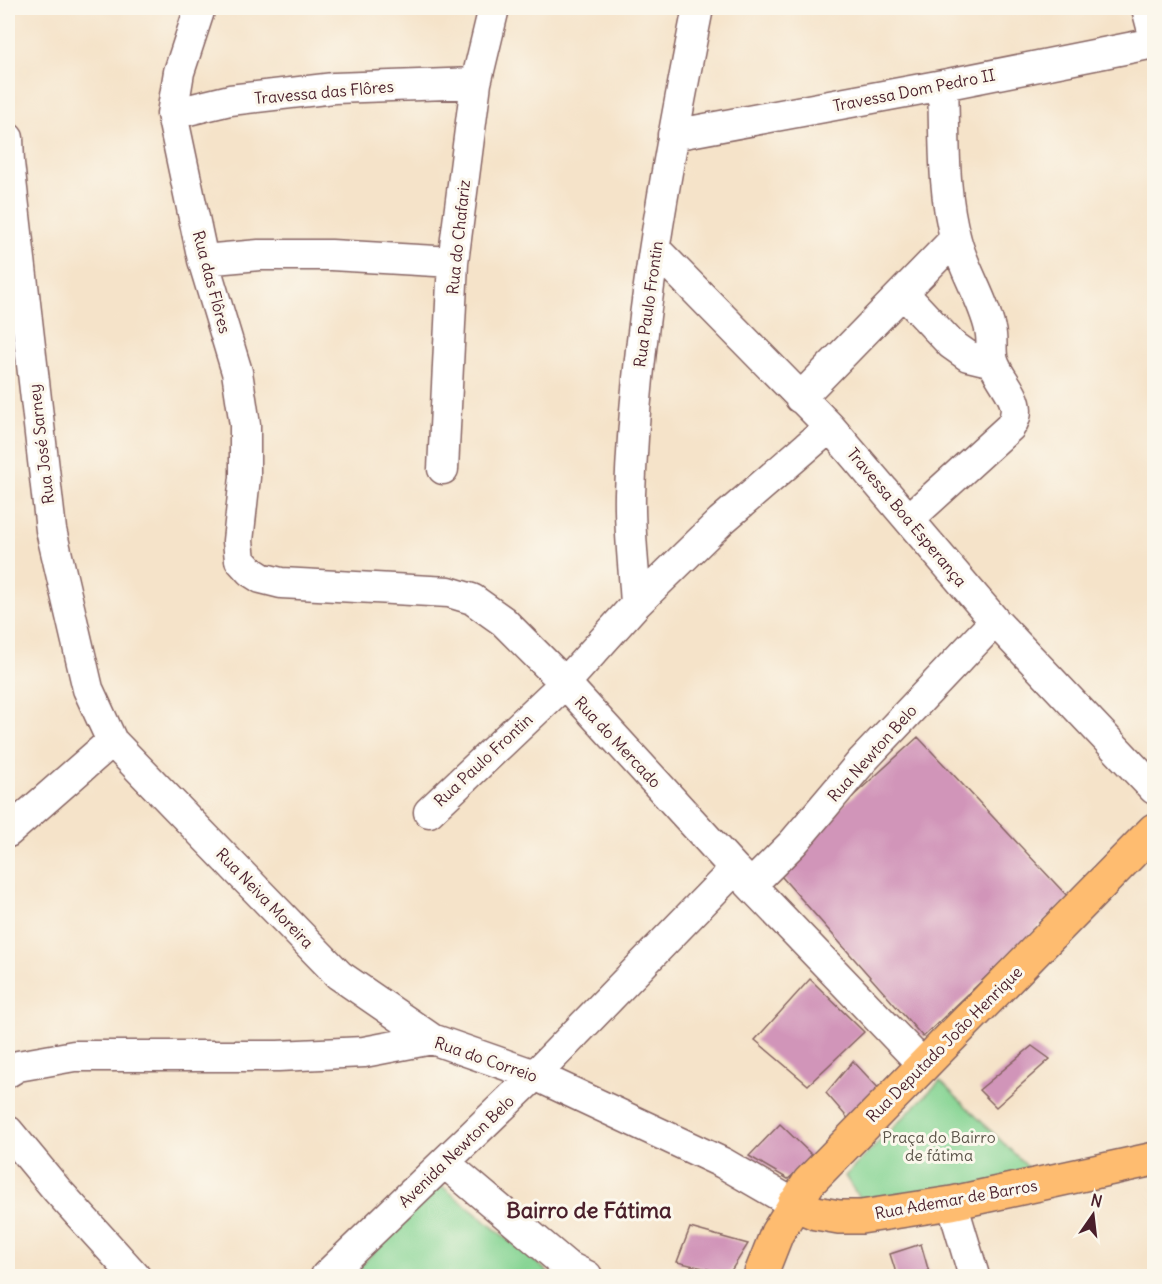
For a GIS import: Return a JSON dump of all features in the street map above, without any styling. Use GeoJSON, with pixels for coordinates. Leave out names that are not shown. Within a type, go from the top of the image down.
{"type":"FeatureCollection","features":[{"type":"Feature","properties":{"kind":"main road","name":"Rua Deputado João Henrique"},"geometry":{"type":"LineString","coordinates":[[760,1276],[777,1233],[809,1182],[1155,830]]}},
{"type":"Feature","properties":{"kind":"main road","name":"Rua Ademar de Barros"},"geometry":{"type":"LineString","coordinates":[[794,1204],[816,1213],[839,1217],[861,1217],[952,1203],[1155,1159]]}},
{"type":"Feature","properties":{"kind":"street","name":"Rua das Flôres"},"geometry":{"type":"LineString","coordinates":[[201,8],[178,72],[172,114],[203,260],[237,372],[245,424],[245,477],[238,541],[240,560]]}},
{"type":"Feature","properties":{"kind":"street","name":"Rua do Chafariz"},"geometry":{"type":"LineString","coordinates":[[443,469],[453,262],[477,83],[494,8]]}},
{"type":"Feature","properties":{"kind":"street","name":"Rua Paulo Frontin"},"geometry":{"type":"LineString","coordinates":[[636,604],[630,496],[640,345],[673,135],[698,8]]}},
{"type":"Feature","properties":{"kind":"street"},"geometry":{"type":"LineString","coordinates":[[1147,8],[1155,35]]}},
{"type":"Feature","properties":{"kind":"street","name":"Travessa Dom Pedro II"},"geometry":{"type":"LineString","coordinates":[[673,135],[944,85],[1155,42]]}},
{"type":"Feature","properties":{"kind":"street","name":"Travessa das Flôres"},"geometry":{"type":"LineString","coordinates":[[172,114],[230,100],[334,88],[477,83]]}},
{"type":"Feature","properties":{"kind":"street"},"geometry":{"type":"LineString","coordinates":[[909,519],[1014,422],[1016,414],[1015,402],[993,362],[991,330],[956,239],[946,182],[944,85]]}},
{"type":"Feature","properties":{"kind":"street","name":"Rua José Sarney"},"geometry":{"type":"LineString","coordinates":[[8,154],[51,530],[88,689],[112,741]]}},
{"type":"Feature","properties":{"kind":"street"},"geometry":{"type":"LineString","coordinates":[[800,398],[956,239]]}},
{"type":"Feature","properties":{"kind":"street","name":"Travessa Boa Esperança"},"geometry":{"type":"LineString","coordinates":[[655,249],[831,427],[995,621],[1155,789]]}},
{"type":"Feature","properties":{"kind":"street"},"geometry":{"type":"LineString","coordinates":[[203,260],[259,255],[330,255],[453,262]]}},
{"type":"Feature","properties":{"kind":"street"},"geometry":{"type":"LineString","coordinates":[[903,293],[951,344],[968,356],[993,362]]}},
{"type":"Feature","properties":{"kind":"street","name":"Rua Paulo Frontin"},"geometry":{"type":"LineString","coordinates":[[429,812],[565,683],[636,604],[721,520],[831,427]]}},
{"type":"Feature","properties":{"kind":"street","name":"Rua do Mercado"},"geometry":{"type":"LineString","coordinates":[[240,560],[250,571],[261,578],[281,583],[449,592],[472,599],[503,621],[565,683],[743,877],[924,1066]]}},
{"type":"Feature","properties":{"kind":"street","name":"Rua Newton Belo"},"geometry":{"type":"LineString","coordinates":[[743,877],[793,843],[863,760],[995,621]]}},
{"type":"Feature","properties":{"kind":"street"},"geometry":{"type":"LineString","coordinates":[[8,832],[112,741]]}},
{"type":"Feature","properties":{"kind":"street","name":"Rua Neiva Moreira"},"geometry":{"type":"LineString","coordinates":[[112,741],[339,975],[432,1038]]}},
{"type":"Feature","properties":{"kind":"street","name":"Avenida Newton Belo"},"geometry":{"type":"LineString","coordinates":[[326,1276],[743,877]]}},
{"type":"Feature","properties":{"kind":"street","name":"Rua do Correio"},"geometry":{"type":"LineString","coordinates":[[8,1072],[18,1066],[74,1056],[278,1056],[364,1052],[432,1038],[535,1075],[723,1163],[794,1204]]}},
{"type":"Feature","properties":{"kind":"street"},"geometry":{"type":"LineString","coordinates":[[8,1131],[57,1190],[135,1276]]}},
{"type":"Feature","properties":{"kind":"street"},"geometry":{"type":"LineString","coordinates":[[445,1163],[567,1266],[587,1276]]}},
{"type":"Feature","properties":{"kind":"street"},"geometry":{"type":"LineString","coordinates":[[952,1203],[974,1276]]}},
{"type":"Feature","properties":{"kind":"green space","name":"Praça do Bairro de fátima"},"geometry":{"type":"Polygon","coordinates":[[[940,1081],[1035,1174],[865,1207],[845,1176],[940,1081]]]}},
{"type":"Feature","properties":{"kind":"green space"},"geometry":{"type":"Polygon","coordinates":[[[438,1183],[553,1276],[351,1276],[438,1183]]]}},
{"type":"Feature","properties":{"kind":"building"},"geometry":{"type":"Polygon","coordinates":[[[918,737],[1069,898],[923,1037],[774,868],[918,737]]]}},
{"type":"Feature","properties":{"kind":"building"},"geometry":{"type":"Polygon","coordinates":[[[810,979],[864,1032],[808,1085],[755,1040],[810,979]]]}},
{"type":"Feature","properties":{"kind":"building"},"geometry":{"type":"Polygon","coordinates":[[[1032,1046],[1050,1059],[996,1107],[979,1090],[1032,1046]]]}},
{"type":"Feature","properties":{"kind":"building"},"geometry":{"type":"Polygon","coordinates":[[[853,1061],[883,1093],[851,1122],[826,1093],[853,1061]]]}},
{"type":"Feature","properties":{"kind":"building"},"geometry":{"type":"Polygon","coordinates":[[[780,1124],[814,1157],[788,1179],[749,1156],[780,1124]]]}},
{"type":"Feature","properties":{"kind":"building"},"geometry":{"type":"Polygon","coordinates":[[[690,1228],[748,1244],[729,1274],[677,1262],[690,1228]]]}},
{"type":"Feature","properties":{"kind":"building"},"geometry":{"type":"Polygon","coordinates":[[[921,1244],[930,1276],[897,1276],[890,1254],[921,1244]]]}},
{"type":"Feature","properties":{"kind":"district","name":"Bairro de Fátima"},"geometry":{"type":"Point","coordinates":[589,1210]}}]}
